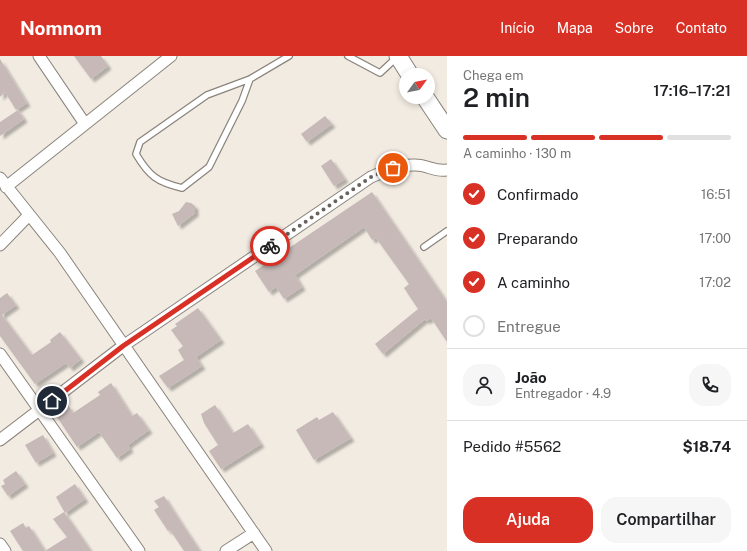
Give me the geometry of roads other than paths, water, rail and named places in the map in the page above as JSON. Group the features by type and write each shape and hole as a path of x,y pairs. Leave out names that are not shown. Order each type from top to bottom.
{"main road":[{"path":"398,56 406,68"},
{"path":"430,104 447,130"}],"street":[{"path":"39,56 85,124"},
{"path":"171,56 85,124 3,182 60,253 266,551"},
{"path":"0,440 123,346 371,177 393,168 416,165 439,171 447,170"},
{"path":"0,245 29,215"},
{"path":"0,354 41,410 139,551"},
{"path":"226,551 254,533"},
{"path":"0,544 5,551"}],"lane":[{"path":"250,79 242,101 209,167 182,188 165,184 146,171 136,154 140,142 207,95 250,79 289,56"},
{"path":"348,56 380,73 398,56"},
{"path":"424,247 447,231"}]}
